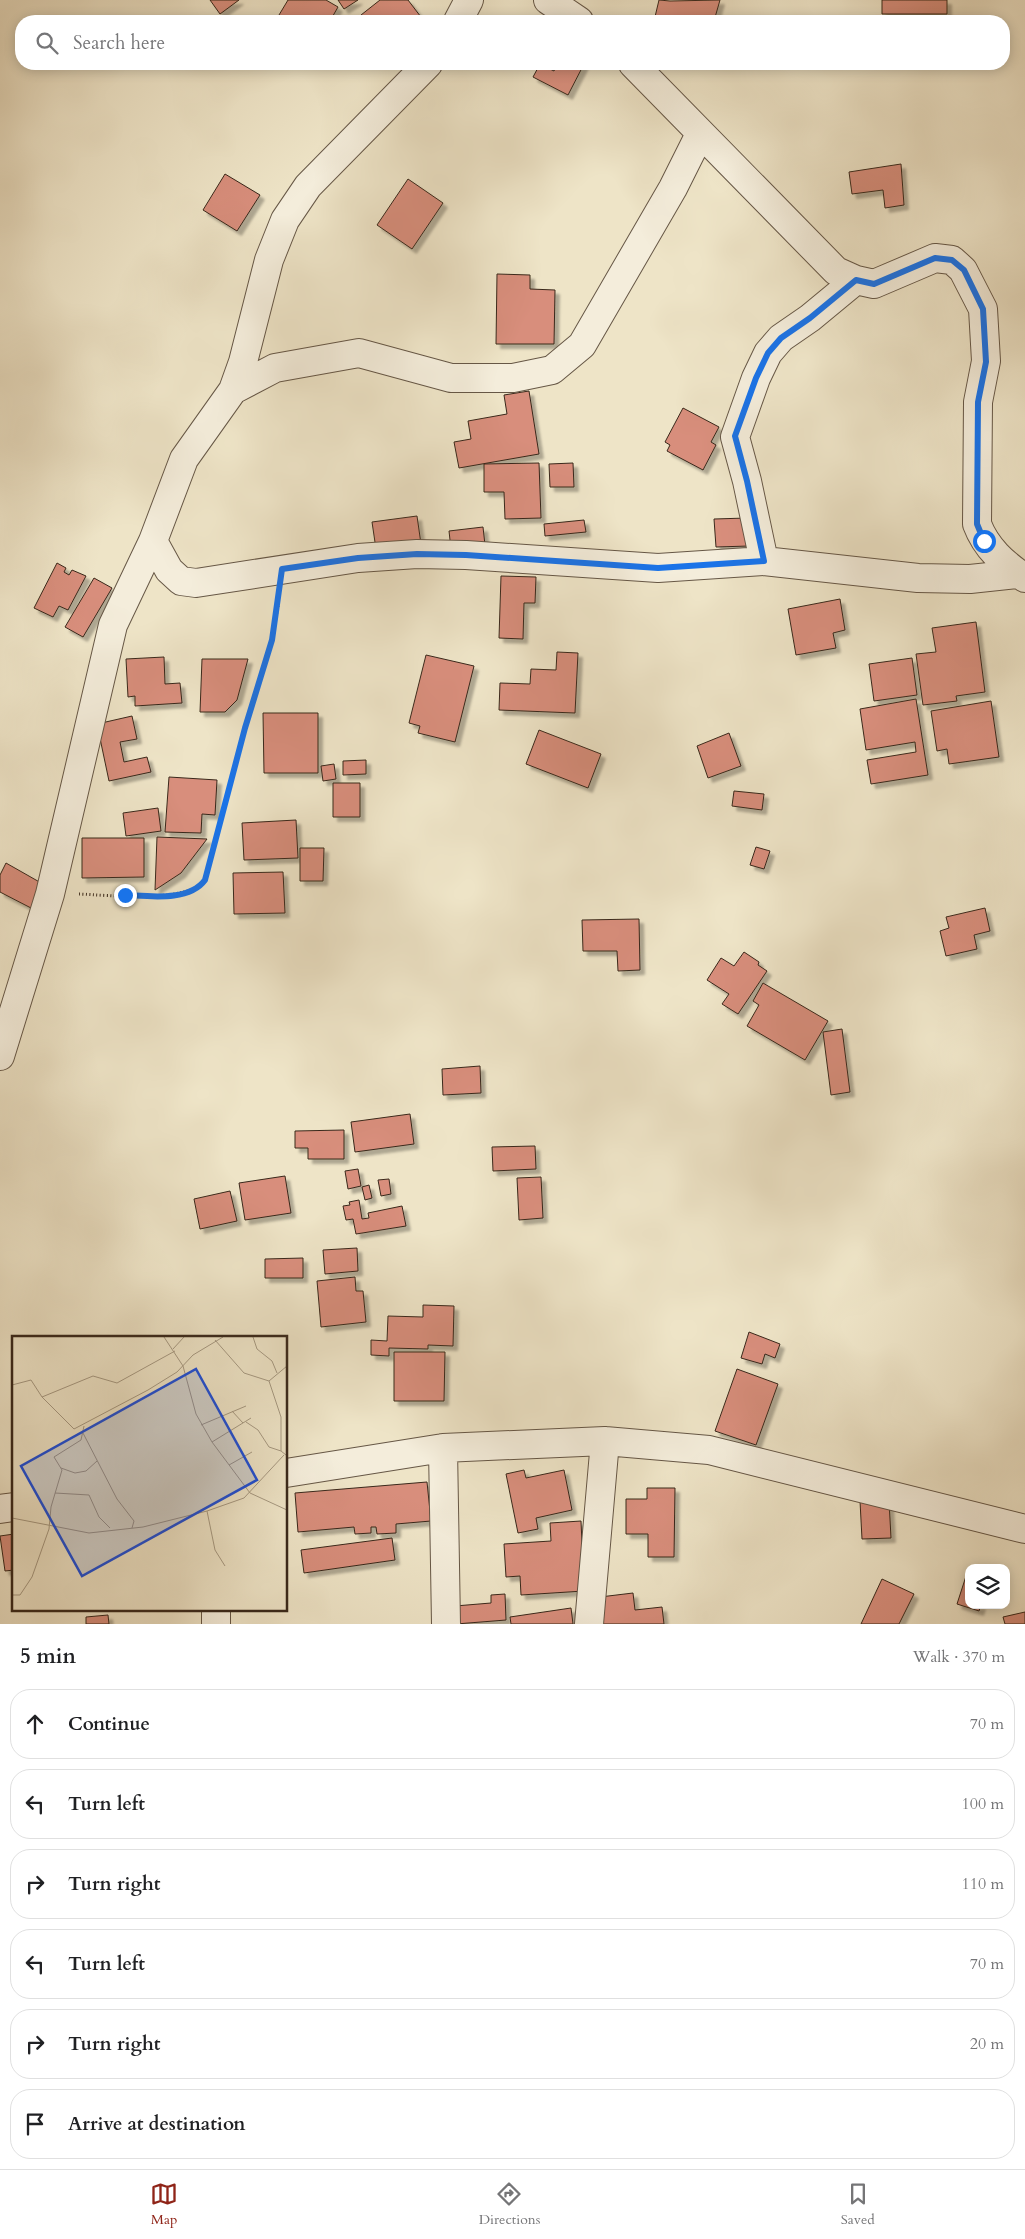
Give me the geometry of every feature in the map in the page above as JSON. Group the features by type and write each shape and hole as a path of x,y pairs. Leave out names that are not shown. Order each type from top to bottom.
{"street":[{"path":"461,15 469,0"},
{"path":"548,0 570,15"},
{"path":"0,1056 50,894 113,625 153,541 184,459 233,390 243,362 270,260 285,220 308,186 422,70"},
{"path":"639,70 836,271 856,280 874,284 935,258 952,260 964,270 983,309 986,362 978,402 977,524 984,541 1000,559 1021,576"},
{"path":"233,390 275,368 359,353 451,378 513,378 552,370 582,345 673,188 700,134"},
{"path":"764,561 747,481 735,436 756,378 768,353 781,338 810,318 856,280"},
{"path":"153,541 170,570 181,581 196,583 358,558 417,554 466,555 658,568 764,561 918,578 970,579 1021,576"},
{"path":"589,1624 605,1441"},
{"path":"288,1473 443,1448 605,1441 710,1450 1025,1529"},
{"path":"443,1448 446,1624"}],"path":[{"path":"50,894 152,896 186,893 196,890 205,880 245,728 272,640 282,569"}],"building":[{"path":"210,0 239,0 220,14"},
{"path":"288,0 326,0 338,7 333,15 279,15"},
{"path":"338,0 358,0 344,9"},
{"path":"380,0 408,0 419,15 361,15"},
{"path":"659,0 720,0 716,15 655,15"},
{"path":"882,0 947,0 947,14 882,14"},
{"path":"537,70 581,70 568,95 533,77"},
{"path":"901,164 904,205 885,208 883,190 852,194 849,172"},
{"path":"225,174 260,195 237,231 203,210"},
{"path":"408,179 443,203 412,249 377,225"},
{"path":"497,274 530,275 530,289 555,290 554,344 496,344"},
{"path":"529,391 539,454 459,468 454,442 471,439 468,421 507,414 504,395"},
{"path":"683,408 719,427 711,442 716,445 703,470 667,451 670,445 665,442"},
{"path":"539,463 541,518 505,519 504,492 484,492 484,464"},
{"path":"573,463 574,487 550,487 549,464"},
{"path":"417,516 421,544 376,549 372,522"},
{"path":"747,518 749,546 716,547 714,519"},
{"path":"584,520 586,532 545,536 544,524"},
{"path":"483,527 485,545 451,549 449,531"},
{"path":"57,563 66,568 64,572 69,575 72,570 86,576 68,610 59,606 53,617 34,608"},
{"path":"501,576 536,577 535,603 524,603 523,639 499,638"},
{"path":"94,578 112,588 83,637 65,627"},
{"path":"840,599 845,630 833,633 836,648 796,655 788,609"},
{"path":"976,622 985,692 956,696 957,701 923,705 916,654 936,652 932,628"},
{"path":"557,652 578,653 575,713 499,710 500,683 530,684 531,669 556,670"},
{"path":"426,655 474,666 455,742 418,733 420,726 409,723"},
{"path":"164,657 165,684 180,683 182,703 135,706 135,696 128,697 126,659"},
{"path":"912,658 917,695 874,701 869,664"},
{"path":"202,659 248,659 237,700 225,712 200,712"},
{"path":"916,699 928,775 871,784 867,760 916,752 915,742 866,750 860,709"},
{"path":"991,701 999,757 949,764 947,749 937,751 931,711"},
{"path":"263,713 318,713 318,773 264,773"},
{"path":"132,716 137,739 120,742 124,762 147,757 151,772 109,781 97,724"},
{"path":"539,730 601,754 588,788 526,764"},
{"path":"729,733 741,766 708,778 697,746"},
{"path":"366,760 366,774 343,775 343,761"},
{"path":"334,764 336,779 323,781 321,766"},
{"path":"169,777 217,780 215,815 202,814 201,833 165,832"},
{"path":"333,783 360,783 360,817 333,817"},
{"path":"734,791 764,794 762,810 732,806"},
{"path":"158,808 161,831 126,836 123,813"},
{"path":"296,820 298,858 244,860 242,823"},
{"path":"157,837 207,839 181,873 155,890"},
{"path":"82,838 144,838 144,877 82,878"},
{"path":"756,847 770,851 764,869 750,865"},
{"path":"300,848 324,848 323,881 300,881"},
{"path":"6,863 43,884 31,908 0,892 0,875"},
{"path":"283,872 285,913 234,914 233,873"},
{"path":"985,908 990,931 974,935 977,949 946,956 940,931 949,928 946,917"},
{"path":"639,919 640,970 618,971 617,951 583,951 582,920"},
{"path":"744,952 759,962 758,965 767,971 738,1014 722,1004 729,994 707,980 721,958 734,966"},
{"path":"763,983 828,1021 805,1060 747,1026 759,1005 753,1001"},
{"path":"842,1029 850,1092 831,1095 823,1032"},
{"path":"480,1066 481,1093 443,1095 442,1069"},
{"path":"410,1114 414,1144 355,1152 351,1122"},
{"path":"344,1130 344,1159 308,1159 308,1148 295,1148 295,1131"},
{"path":"535,1146 536,1169 493,1171 492,1147"},
{"path":"358,1169 361,1186 348,1189 345,1171"},
{"path":"285,1176 291,1213 245,1220 239,1183"},
{"path":"541,1177 543,1218 519,1220 517,1178"},
{"path":"389,1179 391,1194 381,1196 378,1180"},
{"path":"369,1185 372,1198 365,1200 362,1187"},
{"path":"230,1191 237,1221 200,1229 194,1199"},
{"path":"359,1200 362,1219 369,1218 368,1213 402,1206 406,1226 356,1234 353,1219 346,1220 343,1206 350,1205 349,1202"},
{"path":"357,1248 358,1271 325,1274 323,1250"},
{"path":"303,1258 303,1278 265,1278 265,1259"},
{"path":"355,1277 356,1291 363,1291 366,1322 321,1327 317,1281"},
{"path":"423,1305 454,1306 453,1346 428,1345 428,1349 389,1348 389,1356 371,1355 371,1340 387,1341 388,1316 423,1317"},
{"path":"749,1332 780,1344 775,1358 765,1354 762,1364 741,1358"},
{"path":"394,1352 445,1352 444,1401 394,1401"},
{"path":"737,1369 778,1384 756,1445 715,1431"},
{"path":"524,1470 526,1478 564,1470 572,1510 536,1518 538,1529 518,1533 506,1474"},
{"path":"427,1482 431,1521 396,1524 396,1533 377,1534 376,1527 371,1527 371,1533 355,1534 354,1527 298,1532 295,1493"},
{"path":"647,1488 675,1488 674,1557 648,1557 648,1534 626,1534 626,1499 647,1499"},
{"path":"889,1500 891,1538 862,1539 860,1501"},
{"path":"581,1521 584,1591 521,1595 520,1576 506,1577 504,1544 551,1541 550,1523"},
{"path":"12,1534 12,1570 5,1571 0,1536"},
{"path":"392,1538 395,1560 304,1573 301,1550"},
{"path":"882,1579 914,1594 899,1624 861,1624"},
{"path":"965,1579 965,1607 957,1604"},
{"path":"633,1593 635,1610 662,1607 664,1624 603,1624 600,1597"},
{"path":"505,1594 506,1620 456,1624 455,1606 491,1603 491,1595"},
{"path":"571,1608 573,1624 511,1624 510,1617"},
{"path":"1025,1612 1025,1624 1005,1624 1003,1617"},
{"path":"108,1615 109,1624 86,1624 86,1617"}],"route":[{"path":"125,895 152,896 186,893 196,890 205,880 245,728 272,640 282,569 358,558 417,554 466,555 658,568 764,561 747,481 735,436 756,378 768,353 781,338 810,318 856,280 874,284 935,258 952,260 964,270 983,309 986,362 978,402 977,524 984,541"}]}
